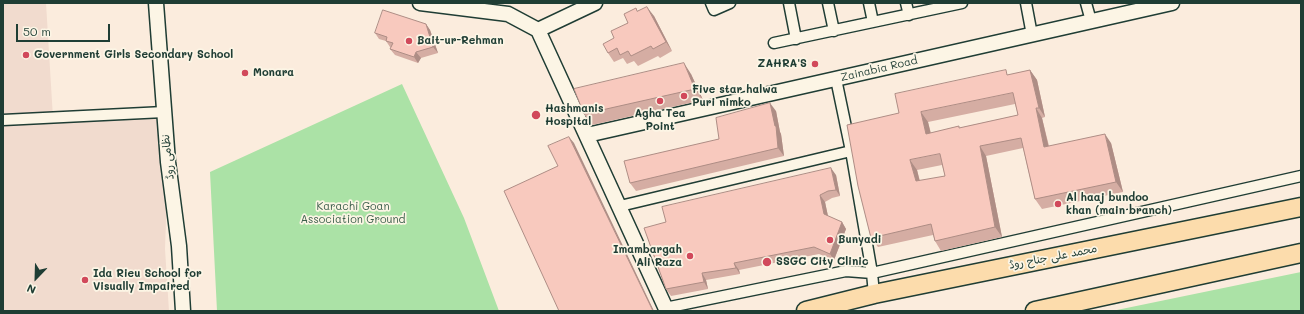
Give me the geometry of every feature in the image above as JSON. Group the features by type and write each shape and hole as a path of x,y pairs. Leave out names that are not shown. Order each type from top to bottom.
{"highway":[{"name":"محمد علی جناح روڈ","path":"806,311 874,294 1301,207"},
{"path":"1047,310 1301,253"}],"street":[{"name":"نظامی روڈ","path":"156,3 168,162 179,246 183,311"},
{"path":"420,3 508,9 538,30 666,309 846,271 872,273 1301,176"},
{"path":"538,30 595,3"},
{"path":"711,3 714,10 730,3"},
{"path":"789,3 796,38"},
{"path":"828,3 834,31"},
{"path":"869,3 872,22"},
{"path":"906,3 908,14"},
{"path":"774,43 834,31 946,5 962,3"},
{"path":"1026,3 1032,34"},
{"path":"1086,3 1091,21"},
{"name":"Zainabia Road","path":"587,135 1172,3"},
{"path":"836,79 851,151 872,273 874,294"},
{"path":"3,120 164,112"},
{"path":"620,206 851,151"}],"shaded area":[{"path":"3,3 46,3 53,118 164,112 168,162 165,249 169,311 3,311"}],"green space":[{"name":"Karachi Goan Association Ground","path":"402,84 464,218 499,311 217,311 210,172"},
{"path":"1301,272 1301,311 1112,311"}],"building":[{"path":"647,7 666,42 653,49 651,46 631,56 628,51 620,55 617,48 608,53 603,44 614,38 611,31 628,23 624,14 636,8 637,11"},
{"name":"Bait-ur-Rehman","path":"383,10 426,24 433,47 416,52 414,57 390,49 393,43 386,41 387,37 375,33"},
{"path":"684,63 695,89 584,114 574,89"},
{"path":"1006,70 1007,75 1030,70 1039,108 1036,108 1044,147 1105,134 1116,182 1035,199 1021,138 980,146 995,227 935,241 931,224 871,238 858,186 847,125 899,113 895,94","holes":["1013,93 1018,115 926,134 921,112","940,154 945,176 916,181 910,160"]},
{"path":"770,103 776,126 778,148 630,183 624,161 719,139 716,118"},
{"path":"569,137 653,311 559,311 504,191 558,166 548,146"},
{"path":"831,168 836,190 828,191 820,195 824,214 842,222 830,254 814,247 734,263 736,268 702,273 704,282 666,289 644,228 666,222 662,207"}],"place":[{"name":"Bait-ur-Rehman","path":"409,41"},
{"name":"Government Girls Secondary School","path":"26,55"},
{"name":"ZAHRA'S","path":"815,64"},
{"name":"Monara","path":"245,73"},
{"name":"Five star halwa Puri nimko","path":"684,96"},
{"name":"Agha Tea Point","path":"660,101"},
{"name":"Hashmanis Hospital","path":"536,115"},
{"name":"Al haaj bundoo khan (main branch)","path":"1058,204"},
{"name":"Bunyadi","path":"830,240"},
{"name":"Imambargah Ali Raza","path":"690,256"},
{"name":"SSGC City Clinic","path":"767,262"},
{"name":"Ida Rieu School for Visually Impaired","path":"85,280"}]}
